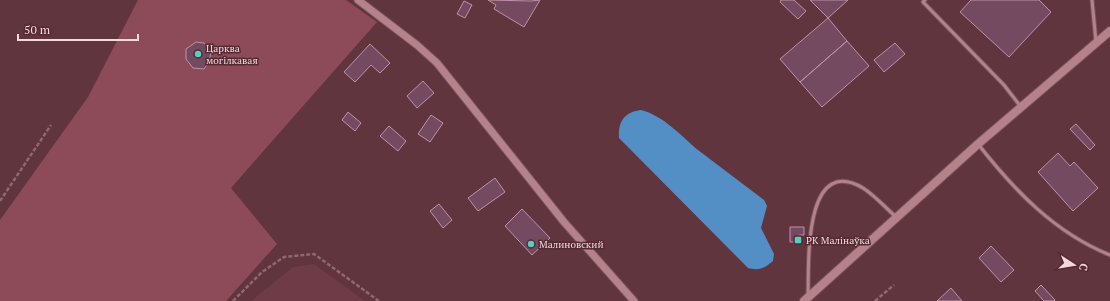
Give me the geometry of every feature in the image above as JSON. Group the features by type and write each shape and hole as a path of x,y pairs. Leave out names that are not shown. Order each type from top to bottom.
{"main road":[{"path":"806,299 978,144 1110,31"}],"street":[{"path":"358,0 418,45 437,63 564,222 634,301"}],"lane":[{"path":"925,0 923,2 1004,85 1021,107"},
{"path":"1092,0 1096,43"},
{"path":"978,144 1006,180 1045,216 1078,240 1110,255"},
{"path":"806,299 811,229 814,210 821,193 832,183 847,182 863,188 896,218"}],"path":[{"path":"0,201 51,125"},
{"path":"233,301 262,272 284,257 314,254 379,301"},
{"path":"875,301 894,285"}],"shaded area":[{"path":"138,0 346,0 377,22 231,188 277,244 226,301 0,301 0,220 88,97"},
{"path":"314,264 365,301 251,301 293,267"}],"water":[{"path":"641,110 664,121 698,150 764,200 767,206 761,228 774,254 773,261 762,268 748,268 619,138 620,127 623,119 630,113"}],"building":[{"path":"488,0 540,0 524,27 494,9 496,5"},
{"path":"781,0 794,0 806,11 798,19 780,2"},
{"path":"810,0 848,0 828,18"},
{"path":"971,0 1039,0 1051,12 1009,57 960,12"},
{"path":"464,1 472,5 465,18 457,14"},
{"path":"828,18 847,41 800,82 780,59"},
{"path":"847,41 869,66 822,107 800,82"},
{"path":"196,42 204,43 211,52 209,62 204,69 193,68 186,59 186,49"},
{"path":"895,43 905,54 884,72 874,60"},
{"path":"370,44 390,63 380,73 371,65 355,82 344,72"},
{"path":"423,81 434,93 417,108 407,96"},
{"path":"348,112 361,123 355,131 342,120"},
{"path":"431,115 443,123 430,142 418,134"},
{"path":"1076,124 1095,145 1090,150 1070,129"},
{"path":"389,126 406,141 398,151 380,136"},
{"path":"1058,153 1070,166 1074,162 1098,188 1073,211 1038,172"},
{"path":"495,178 505,192 478,211 468,198"},
{"path":"439,204 452,220 443,228 430,211"},
{"path":"522,209 550,238 532,255 505,226"},
{"path":"790,227 804,227 804,235 799,235 799,242 790,242"},
{"path":"991,246 1014,270 1001,282 979,258"},
{"path":"1041,285 1055,300 1054,301 1044,301 1035,291"},
{"path":"951,288 962,301 937,301"}],"place":[{"name":"Царква могілкавая","path":"198,54"},
{"name":"РК Малінаўка","path":"798,240"},
{"name":"Малиновский","path":"531,244"}]}
